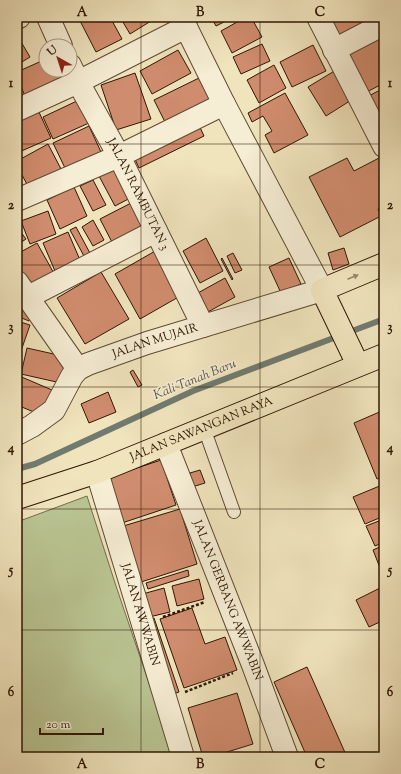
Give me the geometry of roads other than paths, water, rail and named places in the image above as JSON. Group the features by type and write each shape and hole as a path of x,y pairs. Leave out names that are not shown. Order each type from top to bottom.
{"highway":[{"path":"358,365 322,290 384,264"},
{"name":"JALAN SAWANGAN RAYA","path":"17,498 97,472 384,355"}],"street":[{"path":"48,17 58,38"},
{"path":"318,17 384,146"},
{"path":"78,71 183,22 224,104 322,290"},
{"path":"334,50 384,24"},
{"path":"17,110 66,78"},
{"name":"JALAN RAMBUTAN 3","path":"77,78 119,156 203,326"},
{"path":"17,200 119,156 224,104"},
{"path":"17,434 32,426 54,410 72,376 78,369 23,290 156,231"},
{"name":"JALAN MUJAIR","path":"78,369 108,356 322,290"},
{"name":"JALAN GERBANG AWWABIN","path":"166,444 253,665 287,757"},
{"name":"JALAN AWWABIN","path":"97,472 183,757"}],"lane":[{"path":"204,428 234,512"}],"waterway":[{"name":"Kali Tanah Baru","path":"17,469 35,464 193,391 384,319"}]}
